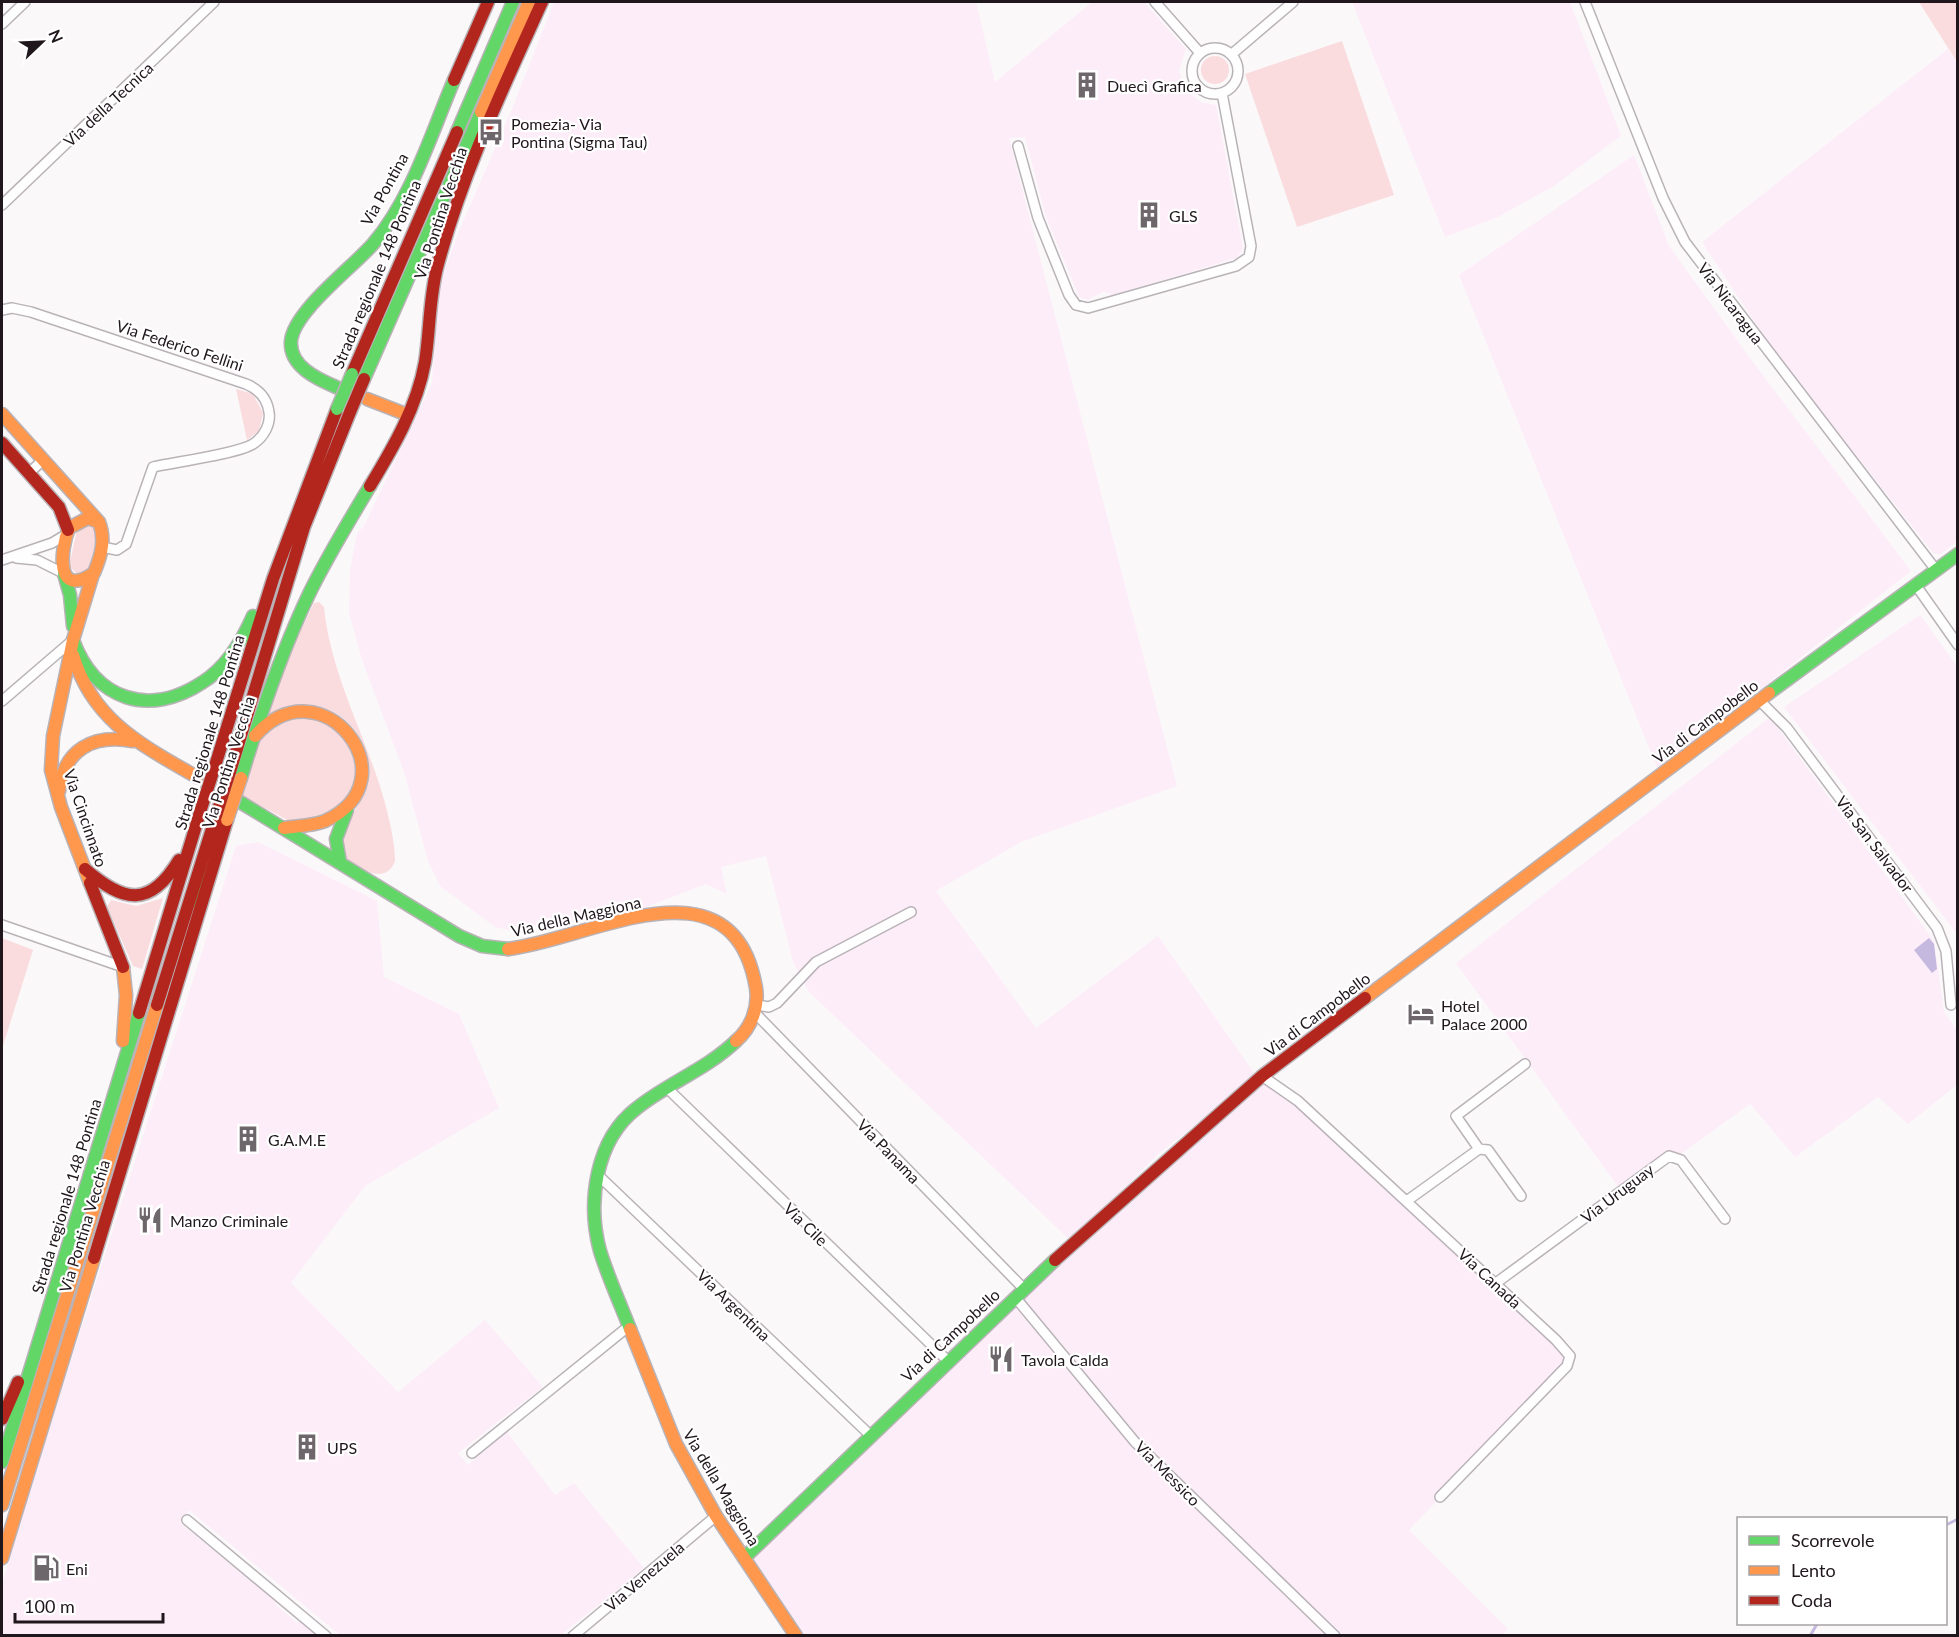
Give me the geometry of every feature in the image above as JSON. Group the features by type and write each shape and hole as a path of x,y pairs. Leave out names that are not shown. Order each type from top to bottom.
{"main road":[{"name":"Via Pontina","path":"336,387 310,374 298,363 292,349 293,331 302,316 374,242 394,211 409,184 488,2"},
{"path":"500,31 506,2"},
{"path":"500,31 513,2"},
{"name":"Strada regionale 148 Pontina","path":"2,1505 168,966 235,775 304,527 364,379 529,2"},
{"path":"518,55 535,2"},
{"name":"Via Pontina Vecchia","path":"235,775 253,740 268,692 316,579 408,415 424,365 429,304 436,268 462,189 542,2"},
{"name":"Strada regionale 148 Pontina","path":"2,1462 201,809 293,525 352,374 500,31"},
{"path":"367,399 408,415"},
{"path":"2,414 99,522 104,535 93,574 74,579 63,573 61,559 67,532 59,507 2,443"},
{"path":"67,532 86,519 99,522"},
{"path":"73,640 78,657 87,672 100,687 114,695 147,701 195,687 222,666 240,643 293,525"},
{"name":"Via di Campobello","path":"744,1558 946,1360 1019,1292 1262,1076 1915,584 1958,554"},
{"name":"Via Cincinnato","path":"63,573 71,600 73,640"},
{"name":"Via Cincinnato","path":"93,574 66,671 51,751 51,774 123,967 126,1014 118,1084"},
{"path":"73,640 76,667 90,696 112,722 138,742 196,777"},
{"path":"253,740 268,723 296,711 320,712 337,720 354,740 361,764 361,782 336,838 340,862"},
{"path":"62,807 59,787 62,774 79,749 90,742 109,737 138,742"},
{"name":"Via della Maggiona","path":"240,802 459,936 494,949 523,947 640,915 682,914 712,918 734,932 746,949 754,974 756,1010 741,1041 666,1087 620,1122 608,1142 598,1175 594,1200 596,1234 628,1326 672,1437 716,1516 796,1635"},
{"path":"284,828 320,824 348,809"},
{"name":"Via Pontina Vecchia","path":"2,1558 210,874 221,818"},
{"path":"85,869 112,892 132,897 145,895 160,887 169,878 196,827"},
{"path":"168,966 210,874"},
{"path":"2,1419 39,1338"}],"street":[{"path":"2,24 25,2"},
{"name":"Via della Tecnica","path":"2,205 214,2"},
{"path":"1155,2 1200,53"},
{"path":"1232,54 1293,2"},
{"name":"Via Nicaragua","path":"1585,2 1663,198 1685,242 1936,570"},
{"path":"1216,47 1232,54 1237,61 1238,77 1235,84 1222,93 1206,93 1195,82 1192,66 1200,53 1216,47"},
{"path":"1018,146 1038,218 1065,286 1077,305 1088,308 1236,266 1249,257 1250,242 1222,93"},
{"name":"Via Federico Fellini","path":"2,310 12,308 31,312 246,384 258,391 265,400 269,419 257,441 244,447 153,467 126,544 117,550 102,547"},
{"path":"29,473 43,460"},
{"path":"2,560 67,532"},
{"path":"2,560 29,558 63,573"},
{"path":"1915,584 1958,645"},
{"path":"2,701 73,640"},
{"path":"48,661 59,662 66,671"},
{"name":"Via San Salvador","path":"1760,701 1787,728 1938,928 1946,951 1951,1005"},
{"path":"756,1010 777,1004 816,962 911,912"},
{"path":"2,925 123,967"},
{"name":"Via Panama","path":"756,1010 1019,1292"},
{"path":"1479,1149 1458,1122 1456,1114 1525,1064"},
{"name":"Via Canada","path":"1262,1076 1298,1101 1408,1200 1569,1355 1570,1361 1440,1497"},
{"name":"Via Cile","path":"666,1087 946,1360"},
{"path":"1408,1200 1479,1149 1488,1150 1521,1196"},
{"name":"Via Uruguay","path":"1496,1283 1669,1156 1681,1160 1725,1219"},
{"name":"Via Argentina","path":"598,1175 870,1435"},
{"name":"Via Messico","path":"1019,1292 1142,1449 1335,1635"},
{"path":"472,1452 628,1326"},
{"name":"Via Venezuela","path":"573,1635 716,1516"},
{"path":"187,1520 326,1635"}],"shaded area":[{"path":"554,2 976,2 995,82 1092,2 1144,2 1186,49 1179,71 1187,91 1201,102 1216,105 1243,248 1237,258 1112,295 1104,291 1088,300 1079,297 1046,217 1025,137 1009,138 1177,786 1021,842 936,891 1036,1028 1158,936 1257,1077 1158,1154 1072,1242 809,992 793,962 766,856 721,867 727,894 706,884 633,912 628,903 593,917 509,930 495,927 440,886 428,861 404,772 362,660 349,613 350,570 357,533 364,526 432,383 438,289 459,231 512,109"},
{"path":"1352,2 1570,2 1621,136 1554,186 1498,217 1445,237"},
{"path":"1919,2 1957,2 1957,62"},
{"path":"1342,41 1394,195 1297,227 1245,74"},
{"path":"1948,49 1958,64 1957,541 1941,554 1934,554 1773,350 1702,242"},
{"path":"1215,56 1225,60 1229,70 1225,80 1215,84 1205,80 1201,70 1205,60"},
{"path":"1634,155 1669,246 1753,362 1911,571 1658,770 1459,275"},
{"path":"236,389 253,394 263,413 259,431 247,440"},
{"path":"87,524 94,528 96,542 88,572 76,573 69,566 77,530"},
{"path":"319,602 324,607 334,660 380,785 387,811 394,842 395,861 385,873 372,873 357,867 345,858 342,844 347,825 363,794 368,772 368,761 356,731 340,716 312,706 294,708 266,719 287,659 314,603"},
{"path":"1920,615 1957,666 1957,934 1784,707"},
{"path":"314,715 341,729 357,753 358,780 338,812 293,823 242,796 255,751 267,731 275,723 286,718"},
{"path":"1770,717 1934,941 1944,1012 1957,1030 1957,1085 1908,1124 1878,1097 1795,1157 1750,1104 1624,1195 1456,963"},
{"path":"258,842 377,901 384,977 459,1014 499,1108 365,1186 291,1283 398,1392 485,1320 543,1387 458,1453 468,1465 507,1432 555,1495 574,1483 644,1568 561,1635 340,1635 189,1510 180,1523 276,1601 276,1605 297,1623 299,1621 317,1635 2,1635 2,1585 23,1510 236,846"},
{"path":"163,898 142,969 133,966 107,907 111,900 136,906"},
{"path":"2,938 33,950 2,1049"},
{"path":"1929,938 1934,944 1937,969 1932,973 1914,950"},
{"path":"1262,1076 1274,1083 1556,1340 1569,1363 1409,1530 1508,1629 1503,1635 796,1635 744,1558 911,1395"}],"waterway":[{"path":"1947,1524 1958,1519"},
{"path":"1810,1636 1816,1625"}],"traffic: fast":[{"path":"457,132 513,2"},
{"path":"336,387 313,376 299,364 292,350 291,341 295,329 313,303 364,254 387,226 420,165 454,80"},
{"path":"364,379 481,112"},
{"path":"337,409 352,374"},
{"path":"241,778 272,684 299,616 323,566 370,486"},
{"path":"1769,693 1958,554"},
{"path":"64,574 70,595 73,626"},
{"path":"73,640 83,661 95,677 110,689 126,697 144,700 163,699 183,693 212,676 239,644 253,616"},
{"path":"240,802 459,936 482,946 508,949"},
{"path":"340,862 336,839 347,810"},
{"path":"197,902 210,874"},
{"path":"2,1462 139,1013"},
{"path":"630,1329 603,1261 596,1232 595,1193 603,1155 623,1121 637,1108 713,1060 736,1041"},
{"path":"744,1558 1055,1260"}],"traffic: slow":[{"path":"481,112 529,2"},
{"path":"367,399 408,415"},
{"path":"2,414 99,522 102,548 94,573 81,580 72,580 63,569 64,548 69,528 88,518 99,522"},
{"path":"90,883 61,807 51,770 53,736 73,640 93,574"},
{"path":"73,655 81,678 106,714 138,741 197,777"},
{"path":"1365,998 1769,693"},
{"path":"255,736 281,716 306,712 330,719 348,735 360,756 361,779 351,802 325,821 284,828"},
{"path":"59,791 67,764 83,748 105,740 133,741"},
{"path":"227,820 241,778"},
{"path":"508,949 541,943 654,914 689,914 719,923 742,947 756,988 753,1017 746,1030 736,1041"},
{"path":"123,967 126,995 123,1041"},
{"path":"2,1505 157,1005"},
{"path":"2,1558 94,1258"},
{"path":"630,1329 676,1444 716,1516 796,1636"}],"traffic: jam":[{"path":"454,80 488,2"},
{"path":"370,486 395,442 416,395 425,362 434,280 470,166 542,2"},
{"path":"352,374 457,132"},
{"path":"350,412 364,379"},
{"path":"215,766 273,579 337,409"},
{"path":"230,772 304,527 350,412"},
{"path":"2,443 59,507 68,530"},
{"path":"201,809 215,766"},
{"path":"216,816 230,772"},
{"path":"139,1013 201,809"},
{"path":"157,1005 216,816"},
{"path":"94,1258 227,820"},
{"path":"85,869 112,889 124,894 136,895 147,893 158,886 179,860"},
{"path":"90,883 123,967"},
{"path":"1055,1260 1262,1076 1365,998"},
{"path":"2,1419 18,1382"}],"place":[{"name":"Duecì Grafica","path":"1087,85"},
{"name":"Pomezia- Via Pontina (Sigma Tau)","path":"491,132"},
{"name":"GLS","path":"1149,215"},
{"name":"Hotel Palace 2000","path":"1421,1014"},
{"name":"G.A.M.E","path":"248,1139"},
{"name":"Manzo Criminale","path":"150,1220"},
{"name":"Tavola Calda","path":"1001,1359"},
{"name":"UPS","path":"307,1447"},
{"name":"Eni","path":"46,1568"}]}
